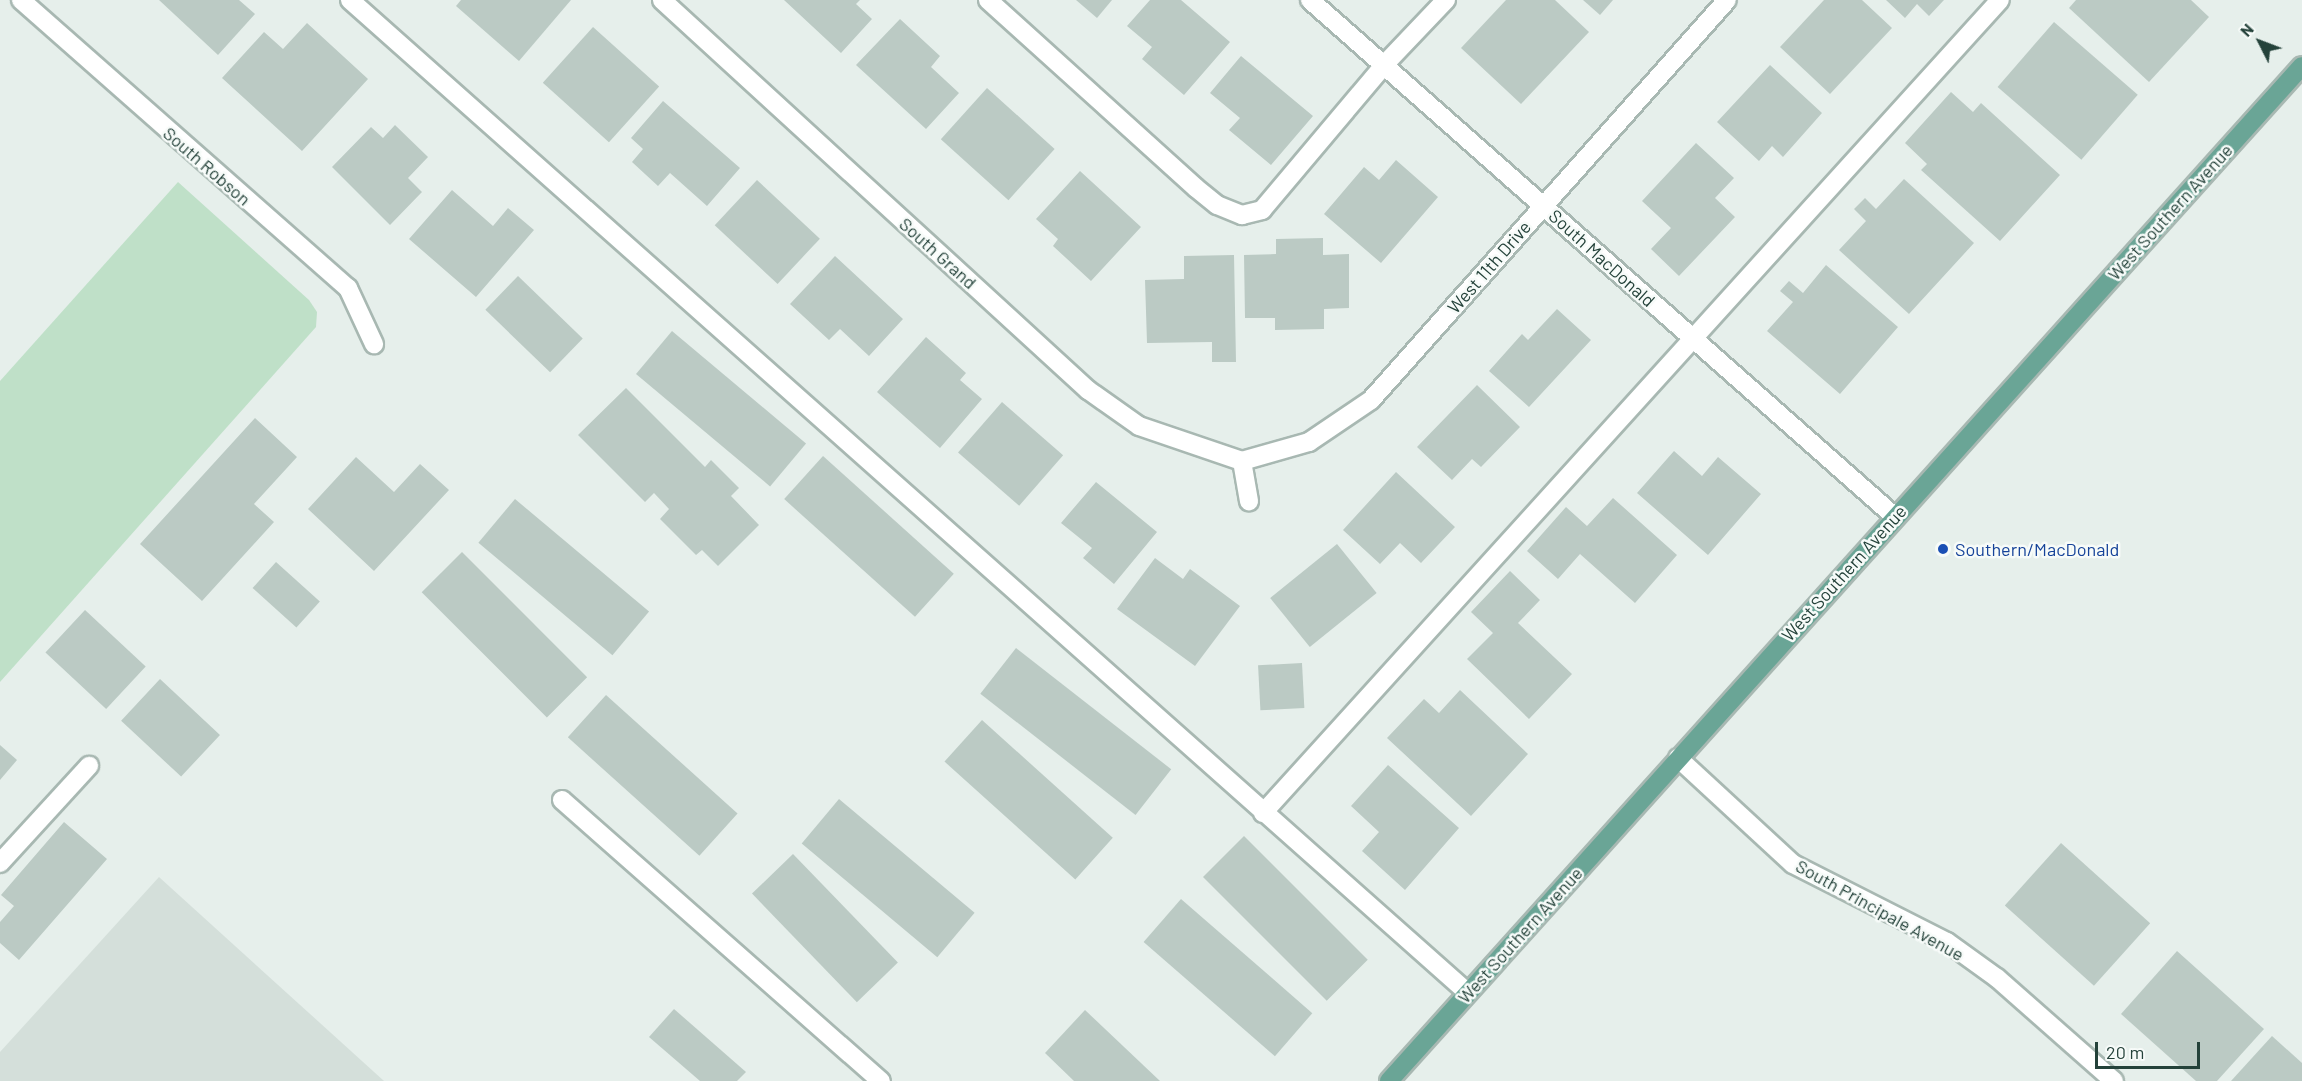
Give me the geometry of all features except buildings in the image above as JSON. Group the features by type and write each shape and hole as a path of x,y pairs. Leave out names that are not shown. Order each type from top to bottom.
{"main road":[{"name":"West Southern Avenue","path":"1389,1081 1894,516 2302,66"}],"street":[{"name":"South Robson","path":"21,0 348,288 374,344"},
{"path":"350,0 1468,993"},
{"name":"South Grand","path":"662,0 1088,390 1139,426 1242,461"},
{"path":"988,0 1196,188 1217,205 1242,215 1262,210 1384,65 1446,0"},
{"name":"South MacDonald","path":"1310,0 1694,342 1894,516"},
{"name":"West 11th Drive","path":"1242,461 1309,442 1371,400 1727,0"},
{"path":"1263,813 1694,342 2000,0"},
{"path":"1242,461 1249,501"},
{"name":"South Principale Avenue","path":"1678,758 1793,864 1947,942 1997,978 2114,1081"},
{"path":"0,863 89,766"},
{"path":"562,800 881,1081"}],"shaded area":[{"path":"159,877 384,1081 0,1081 0,1052"}],"green space":[{"path":"178,182 309,300 317,312 316,327 0,682 0,381"}],"place":[{"name":"Southern/MacDonald","path":"1943,549"}]}
